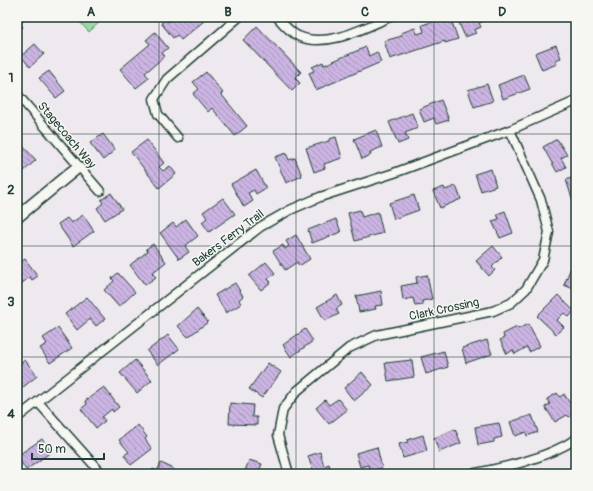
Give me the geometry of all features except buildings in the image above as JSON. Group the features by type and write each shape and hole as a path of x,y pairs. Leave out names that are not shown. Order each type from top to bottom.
{"street":[{"path":"178,138 158,114 154,99 167,79 239,17"},
{"path":"277,17 298,36 321,40 344,36 390,17"},
{"name":"Stagecoach Way","path":"17,94 100,191"},
{"name":"Bakers Ferry Trail","path":"17,418 260,227 290,210 320,197 394,173 510,130 576,101"},
{"name":"Clark Crossing","path":"289,474 278,435 283,409 297,391 349,348 376,335 493,311 511,303 526,289 543,260 549,232 541,200 510,130"},
{"path":"17,216 78,167"},
{"path":"38,402 102,474"},
{"path":"471,474 514,465 566,446 576,439"}],"green space":[{"path":"81,17 105,17 89,32 78,20"}]}
